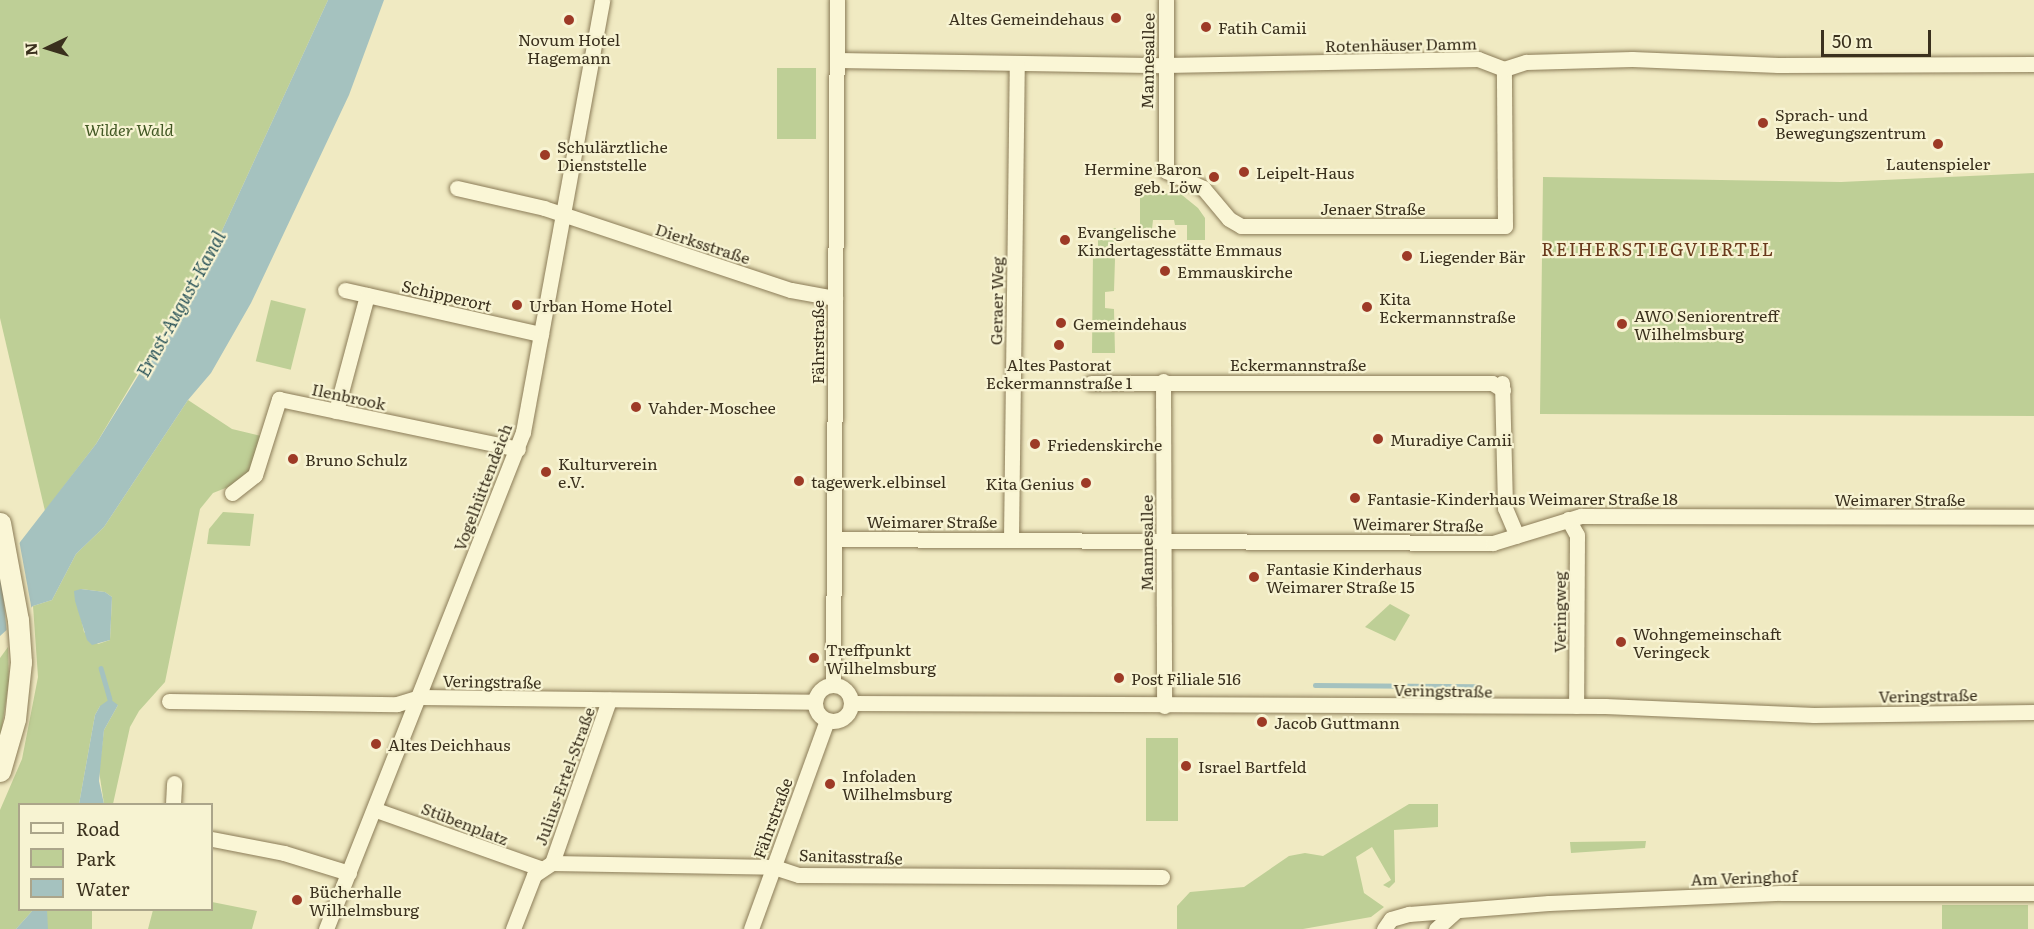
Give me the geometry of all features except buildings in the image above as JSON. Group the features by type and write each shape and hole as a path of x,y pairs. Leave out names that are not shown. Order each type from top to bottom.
{"main road":[{"path":"0,523 20,634 19,697 0,771"}],"street":[{"name":"Vogelhüttendeich","path":"326,929 376,810 518,449 602,0"},
{"name":"Fährstraße","path":"833,685 837,0"},
{"name":"Mannesallee","path":"1166,0 1166,171 1203,188 1229,219 1241,226"},
{"name":"Rotenhäuser Damm","path":"837,60 1165,65 1478,59 1504,69"},
{"path":"1504,69 1526,62 1632,59 1778,65 2034,64"},
{"name":"Geraer Weg","path":"1011,539 1017,63"},
{"name":"Jenaer Straße","path":"1241,226 1505,226 1504,69"},
{"name":"Dierksstraße","path":"457,188 562,215 814,296 835,298"},
{"name":"Schipperort","path":"345,290 540,334"},
{"path":"336,411 367,295"},
{"name":"Mannesallee","path":"1163,381 1164,706"},
{"name":"Eckermannstraße","path":"1091,383 1163,381 1492,383 1503,387 1505,508 1516,536"},
{"name":"Ilenbrook","path":"231,493 255,475 279,399 518,449"},
{"name":"Weimarer Straße","path":"835,539 1493,543 1581,516 2034,517"},
{"name":"Veringweg","path":"1568,519 1577,535 1576,706"},
{"path":"833,685 846,690 851,704 843,718 827,720 818,713 815,702 820,690 833,685"},
{"name":"Veringstraße","path":"169,701 398,704 420,697 815,702"},
{"name":"Julius-Ertel-Straße","path":"513,929 546,866 609,700"},
{"name":"Veringstraße","path":"851,704 1576,706 1758,710 1814,715 2034,712"},
{"name":"Fährstraße","path":"751,929 827,720"},
{"path":"173,803 174,783"},
{"name":"Stübenplatz","path":"376,810 546,866"},
{"path":"213,839 284,853 349,873"},
{"name":"Sanitasstraße","path":"546,866 774,867 799,875 1162,877"},
{"name":"Am Veringhof","path":"1384,929 1387,922 1398,916 1726,894 2034,893"},
{"path":"1436,929 1455,912"}],"green space":[{"name":"Wilder Wald","path":"0,0 328,0 220,235 96,444 45,511 0,318"},
{"path":"777,68 816,68 816,139 777,139"},
{"path":"2034,173 2034,416 1540,414 1543,177 1841,182"},
{"path":"1156,188 1161,195 1177,191 1198,208 1205,218 1205,240 1187,240 1187,225 1175,225 1174,220 1153,220 1152,229 1140,229 1140,193"},
{"path":"1116,228 1114,291 1105,292 1105,308 1114,309 1115,353 1092,353 1093,251 1098,250 1098,229"},
{"path":"271,300 306,309 291,370 256,361"},
{"path":"188,400 232,429 273,439 261,474 213,493 200,509 165,682 139,711 130,727 113,803 104,803 99,771 104,730 118,705 100,706 95,715 79,803 18,803 18,911 32,911 16,929 0,929 0,810 22,759 38,677 33,606 52,600 76,554 104,527","holes":["81,589 105,592 112,597 110,640 98,644 84,632 78,603"]},
{"path":"223,512 254,514 250,546 207,544 209,529"},
{"path":"1390,604 1410,615 1395,641 1365,627"},
{"path":"8,647 9,681 0,740 0,658"},
{"path":"1146,738 1178,738 1178,821 1146,821"},
{"path":"1409,804 1438,804 1438,827 1394,830 1395,882 1389,888 1383,885 1391,880 1372,847 1356,857 1364,893 1384,907 1371,917 1303,929 1177,929 1177,906 1190,892 1244,887 1289,856 1305,853 1323,856"},
{"path":"1646,841 1645,848 1571,853 1570,842"},
{"path":"213,902 257,911 252,929 148,929 153,911 213,911"},
{"path":"1942,905 2028,905 2028,929 1942,929"},
{"path":"47,911 92,911 92,929 47,929"}],"water":[{"path":"328,0 384,0 349,95 251,303 211,373 188,400 104,527 76,554 52,600 33,606 0,636 0,568 96,444 167,329 220,235"},
{"path":"81,589 105,592 112,597 110,640 92,645 87,640 75,601 74,591"},
{"path":"110,699 118,705 104,730 99,781 104,803 79,803 95,715 100,706"},
{"path":"32,911 47,911 48,929 16,929"}],"pier":[{"path":"19,540 32,611 7,634 0,563"}],"waterway":[{"path":"101,668 110,699"},
{"path":"1315,685 1476,686"}],"place":[{"name":"Altes Gemeindehaus","path":"1116,18"},
{"name":"Novum Hotel Hagemann","path":"569,20"},
{"name":"Fatih Camii","path":"1206,27"},
{"name":"Sprach- und Bewegungszentrum","path":"1763,123"},
{"name":"Lautenspieler","path":"1938,144"},
{"name":"Schulärztliche Dienststelle","path":"545,155"},
{"name":"Leipelt-Haus","path":"1244,172"},
{"name":"Hermine Baron geb. Löw","path":"1214,177"},
{"name":"Evangelische Kindertagesstätte Emmaus","path":"1065,240"},
{"name":"Liegender Bär","path":"1407,256"},
{"name":"Emmauskirche","path":"1165,271"},
{"name":"Urban Home Hotel","path":"517,305"},
{"name":"Kita Eckermannstraße","path":"1367,307"},
{"name":"Gemeindehaus","path":"1061,323"},
{"name":"AWO Seniorentreff Wilhelmsburg","path":"1622,324"},
{"name":"Altes Pastorat Eckermannstraße 1","path":"1059,345"},
{"name":"Vahder-Moschee","path":"636,407"},
{"name":"Muradiye Camii","path":"1378,439"},
{"name":"Friedenskirche","path":"1035,444"},
{"name":"Bruno Schulz","path":"293,459"},
{"name":"Kulturverein e.V.","path":"546,472"},
{"name":"tagewerk.elbinsel","path":"799,481"},
{"name":"Kita Genius","path":"1086,483"},
{"name":"Fantasie-Kinderhaus Weimarer Straße 18","path":"1355,498"},
{"name":"Fantasie Kinderhaus Weimarer Straße 15","path":"1254,577"},
{"name":"Wohngemeinschaft Veringeck","path":"1621,642"},
{"name":"Treffpunkt Wilhelmsburg","path":"814,658"},
{"name":"Post Filiale 516","path":"1119,678"},
{"name":"Jacob Guttmann","path":"1262,722"},
{"name":"Altes Deichhaus","path":"376,744"},
{"name":"Israel Bartfeld","path":"1186,766"},
{"name":"Infoladen Wilhelmsburg","path":"830,784"},
{"name":"Bücherhalle Wilhelmsburg","path":"297,900"}],"district":[{"name":"REIHERSTIEGVIERTEL","path":"1658,249"}],"water label":[{"name":"Ernst-August-Kanal","path":"181,304"}]}
